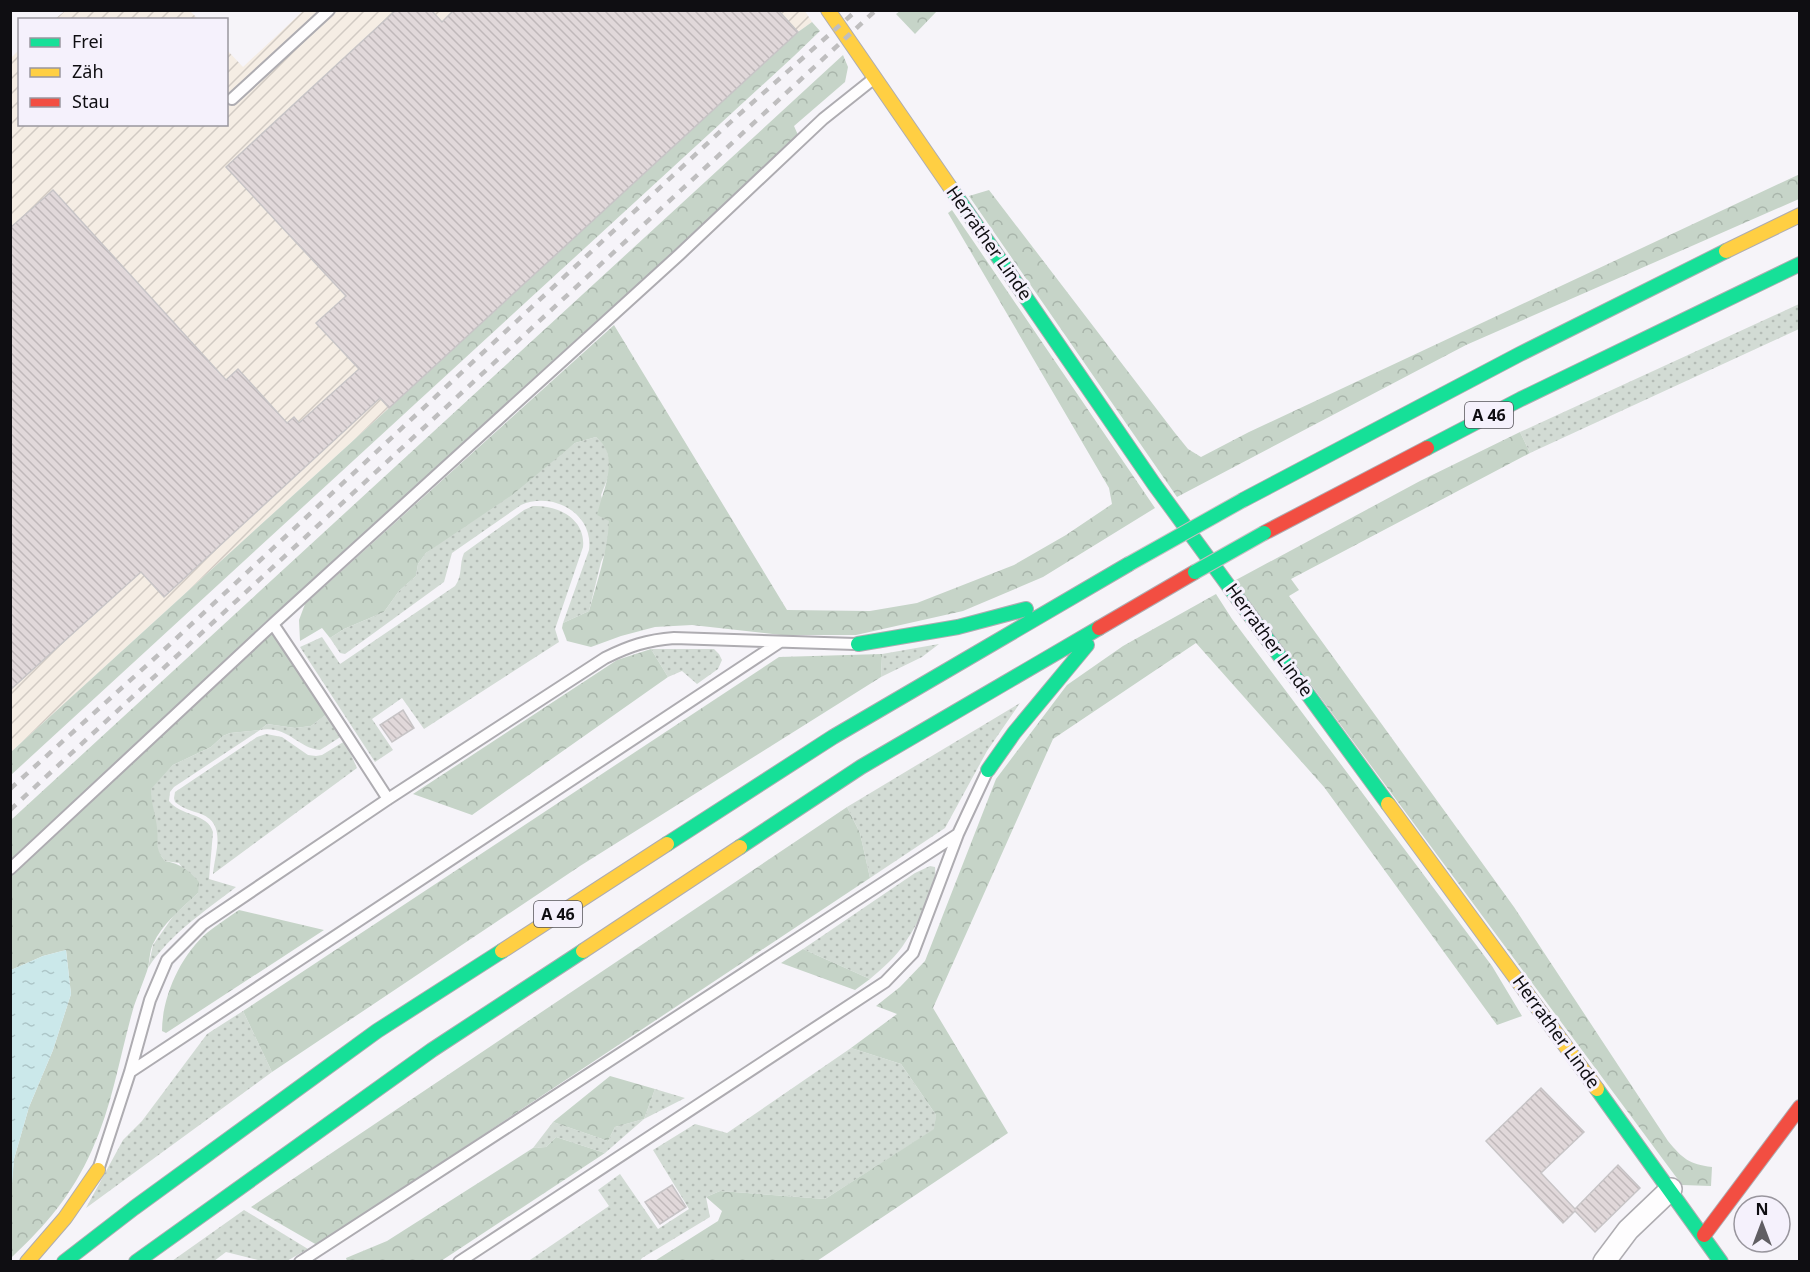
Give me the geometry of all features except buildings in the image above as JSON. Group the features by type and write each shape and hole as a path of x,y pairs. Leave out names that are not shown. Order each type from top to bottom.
{"main road":[{"name":"Herrather Linde","path":"828,10 1154,484 1671,1189 1721,1262"},
{"name":"A 46","path":"64,1262 134,1208 377,1031 833,737 1071,597 1243,500 1453,389 1800,215"},
{"name":"A 46","path":"136,1262 432,1050 861,767 1264,533 1521,399 1800,264"},
{"path":"858,644 958,627 1071,597"},
{"path":"988,770 1014,733 1103,626"},
{"path":"1704,1235 1800,1107"},
{"path":"27,1262 81,1199 98,1170"}],"street":[{"path":"1604,1262 1628,1230 1671,1189"}],"lane":[{"path":"232,99 329,10"},
{"path":"10,869 273,624 680,254 823,119 874,78"},
{"path":"273,624 388,799"},
{"path":"98,1170 130,1072 150,1000 167,960 203,924 388,799 604,658 624,649 648,640 674,638 858,644"},
{"path":"130,1072 781,642"},
{"path":"459,1262 885,982 913,953 958,834 988,770"},
{"path":"300,1262 958,834"}],"shaded area":[{"path":"66,10 190,11 197,18 56,18"},
{"path":"303,11 805,11 812,22 798,32 11,752 11,58 18,51 18,126 228,126 228,51 243,67"},
{"path":"1799,304 1799,329 1530,453 1520,432"},
{"path":"596,437 605,444 609,459 609,475 601,495 609,521 609,544 601,562 589,611 563,623 589,550 589,537 585,525 569,508 557,503 533,501 521,505 452,553 444,582 345,654 340,653 330,638 344,629 384,612 399,591 416,576 418,564 426,553 575,443"},
{"path":"533,506 561,511 575,521 583,537 583,547 555,629 559,642 424,729 402,698 372,719 393,750 375,762 300,647 322,637 340,664 455,586 464,553"},
{"path":"939,644 922,657 881,677 882,654"},
{"path":"651,649 714,649 722,660 718,669 697,684 682,671 668,677"},
{"path":"1020,703 987,751 945,828 870,878 860,833 847,807"},
{"path":"327,714 342,736 320,750 278,731 260,730 267,724 295,728 311,726"},
{"path":"260,730 174,787 170,792 169,801 174,806 206,821 213,832 209,879 236,887 200,914 167,944 148,968 153,945 174,915 198,893 179,863 165,861 158,852 150,789 173,765 211,747 223,736 230,733"},
{"path":"266,734 282,737 308,755 316,756 322,755 345,741 357,768 213,874 218,840 214,824 201,814 175,802 175,792 257,737"},
{"path":"930,866 935,867 935,875 921,916 898,952 870,979 803,949 915,873"},
{"path":"243,1011 272,1072 86,1208 123,1140 142,1121 207,1034"},
{"path":"851,1048 901,1064 936,1115 935,1129 825,1199 720,1191 706,1197 710,1217 640,1261 527,1262 609,1206 598,1190 620,1174 658,1229 689,1209 653,1150 695,1124 727,1133"},
{"path":"655,1089 685,1098 644,1119"},
{"path":"644,1119 605,1153 556,1137 546,1147 533,1148 553,1122 608,1141 615,1127"},
{"path":"244,1210 308,1249 285,1262 262,1261 226,1252 214,1261 172,1261"}],"green space":[{"path":"900,11 937,11 915,34 896,14"},
{"path":"812,22 820,31 794,56 11,775 11,752 798,32"},
{"path":"843,55 848,67 845,82 794,126 798,135 652,275 463,443 266,624 327,714 311,726 295,728 267,724 260,730 230,733 211,747 173,765 151,789 159,852 165,861 180,866 199,882 198,893 167,923 153,944 105,1115 84,1166 57,1208 36,1234 11,1258 10,1199 14,1159 29,1107 53,1050 71,994 66,950 43,956 11,970 11,820"},
{"path":"1800,174 1799,199 1466,345 1177,497 969,196 989,190 1175,433 1188,449 1201,457 1249,432"},
{"path":"952,210 1155,508 1043,577 963,611 856,635 781,635 692,625 655,627 591,647 567,641 562,628 563,623 589,611 607,543 609,521 597,515 608,474 608,454 596,437 575,443 512,495 426,553 418,564 416,576 399,591 384,612 344,629 330,638 322,628 300,641 299,620 305,604 614,325 787,610 870,611 917,603 1014,565 1066,535 1112,504 1109,488 948,213"},
{"path":"1520,432 1530,453 1291,579 1299,590 1289,596 1514,907 1668,1141 1687,1160 1712,1167 1711,1186 1682,1185 1234,581 1420,481"},
{"path":"1216,594 1232,619 1492,966 1522,1016 1497,1025 1324,787 1196,643 1053,739 933,1008 1008,1133 817,1261 653,1262 718,1221 722,1211 706,1197 720,1191 825,1199 934,1129 936,1115 901,1064 851,1048 897,1014 876,1006 900,987 925,961 996,779 1067,685 1123,646"},
{"path":"651,649 668,677 472,815 413,794 617,660"},
{"path":"882,654 881,677 580,866 272,1072 243,1011 779,657"},
{"path":"847,807 860,833 870,878 317,1245 251,1207"},
{"path":"239,910 324,930 166,1033 162,1031 169,991 189,952 208,932"},
{"path":"803,949 870,979 855,990 781,963"},
{"path":"610,1076 655,1089 644,1119 615,1127 608,1141 553,1122"},
{"path":"556,1137 605,1153 441,1261 347,1261 346,1258 387,1241 533,1148 546,1147"}],"water":[{"path":"66,950 71,994 53,1050 29,1107 14,1159 11,1199 11,970 43,956"}],"railway":[{"path":"10,789 167,647 725,127 857,10"},
{"path":"10,810 876,10"}],"traffic: fast":[{"path":"950,187 1154,484 1388,804"},
{"path":"1243,500 1520,354 1726,251"},
{"path":"1427,448 1521,399 1800,264"},
{"path":"1129,564 1243,500"},
{"path":"1195,572 1264,533"},
{"path":"667,844 833,737 1129,564"},
{"path":"858,644 958,627 1026,609"},
{"path":"740,847 861,767 1099,628"},
{"path":"988,770 1014,733 1087,645"},
{"path":"64,1262 134,1208 377,1031 502,951"},
{"path":"136,1262 432,1050 583,951"},
{"path":"1597,1089 1721,1262"}],"traffic: slow":[{"path":"828,10 950,187"},
{"path":"1726,251 1800,215"},
{"path":"1388,804 1597,1089"},
{"path":"502,951 667,844"},
{"path":"583,951 740,847"},
{"path":"27,1262 65,1218 98,1170"}],"traffic: jam":[{"path":"1264,533 1427,448"},
{"path":"1099,628 1195,572"},
{"path":"1704,1235 1800,1107"}]}
